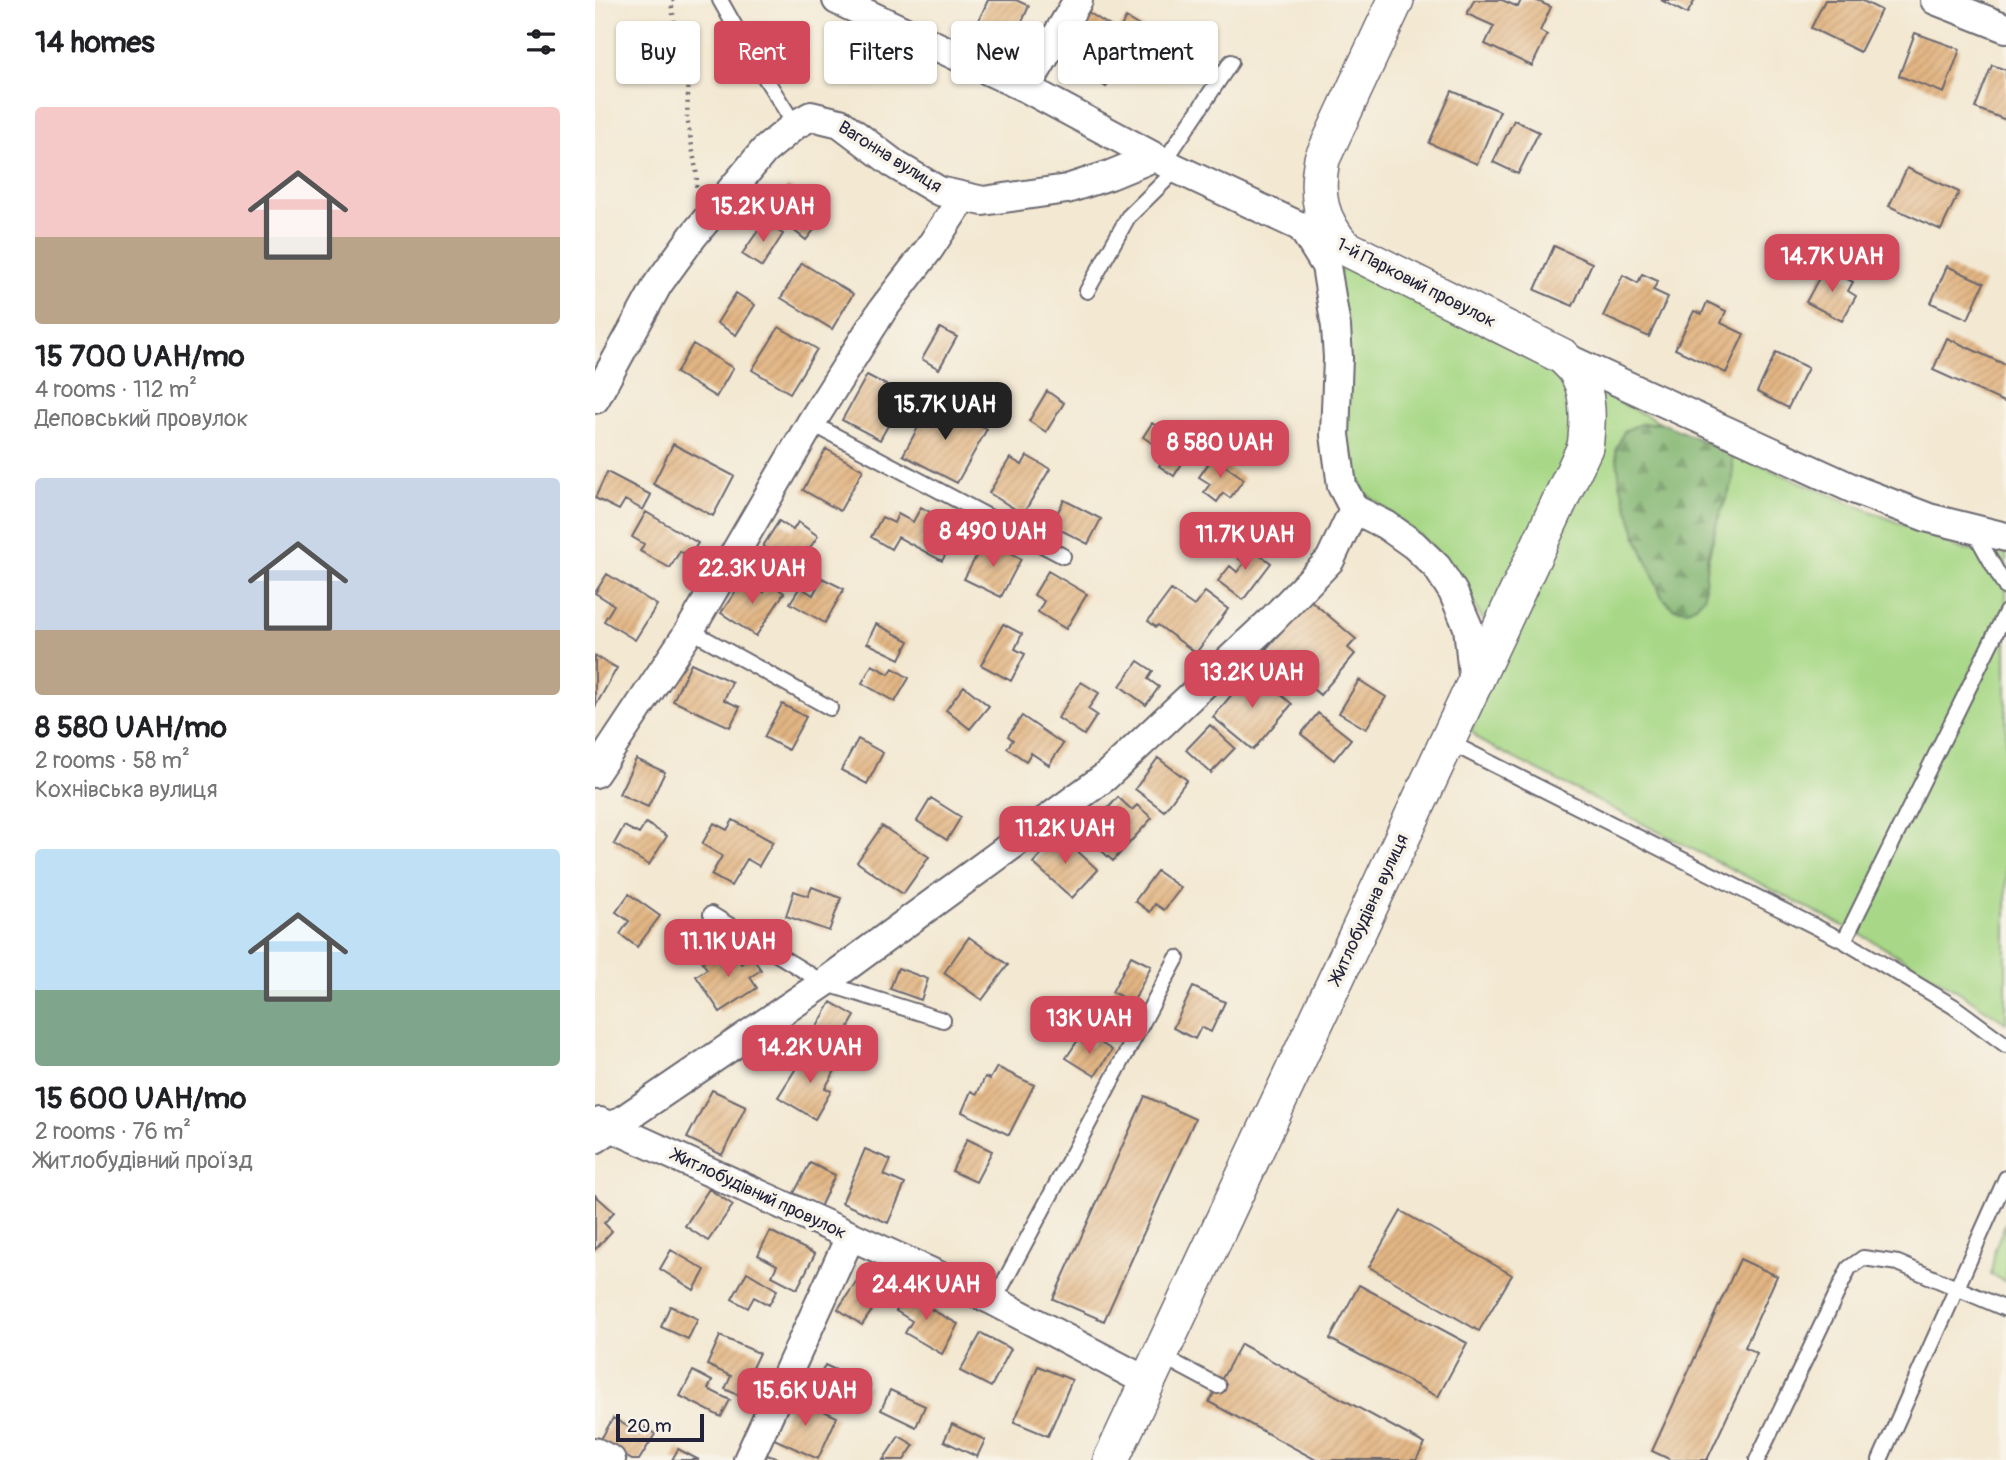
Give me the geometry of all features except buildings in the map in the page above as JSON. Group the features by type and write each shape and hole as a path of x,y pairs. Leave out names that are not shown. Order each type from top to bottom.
{"street":[{"name":"1-й Парковий провулок","path":"837,0 1026,88 1165,162 1300,225 1562,356 1856,490 1929,518 2006,537"},
{"path":"1026,88 1078,0"},
{"path":"1344,247 1331,231 1323,213 1317,184 1322,159 1396,0"},
{"path":"1935,0 2006,27"},
{"name":"Вагонна вулиця","path":"795,125 811,116 840,123 897,166 939,191 983,201 1067,189 1165,162"},
{"path":"595,399 658,284 692,236 764,151 795,125"},
{"path":"595,773 690,630 811,423 883,309 929,249 963,197"},
{"path":"1300,225 1325,266 1336,327 1338,358 1335,435 1342,486 1354,509 1387,525 1437,567 1453,592 1468,627 1474,684"},
{"name":"Житлобудівна вулиця","path":"1111,1460 1585,447 1588,421 1584,396 1578,374 1562,356"},
{"path":"601,1128 824,983 1105,777 1272,620 1330,560 1354,509"},
{"name":"Житлобудівний провулок","path":"601,1128 1154,1369"},
{"path":"748,1460 850,1237"},
{"path":"595,1452 611,1460"}],"lane":[{"path":"720,0 795,125"},
{"path":"1087,291 1128,217 1231,62"},
{"path":"811,423 1063,556"},
{"path":"1972,529 2006,587"},
{"path":"1843,941 2006,612"},
{"path":"690,630 830,708"},
{"path":"1447,741 1843,941 1953,1006 2006,1045"},
{"path":"711,914 824,983 943,1020"},
{"path":"994,1301 1177,958"},
{"path":"1880,1460 2006,1178"},
{"path":"1757,1460 1849,1268 1863,1258 1898,1263 2006,1309"},
{"path":"1154,1369 1218,1386"}],"path":[{"path":"673,0 671,2 675,26 689,73 687,117 697,176 692,236"}],"green space":[{"path":"1343,268 1403,288 1556,371 1662,423 1640,424 1620,483 1638,540 1662,597 1704,577 1717,522 1733,481 1733,454 1964,550 2006,553 2006,1023 1958,991 1869,939 1482,742 1471,731 1490,682 1484,621 1449,566 1427,542 1364,492 1344,445 1336,275"},
{"path":"1662,423 1733,454 1733,481 1717,522 1707,559 1704,597 1696,606 1687,610 1673,608 1662,597 1638,540 1620,483 1616,450 1624,431 1640,424"},
{"path":"2006,1222 2006,1282 1991,1275 1995,1248"}]}
